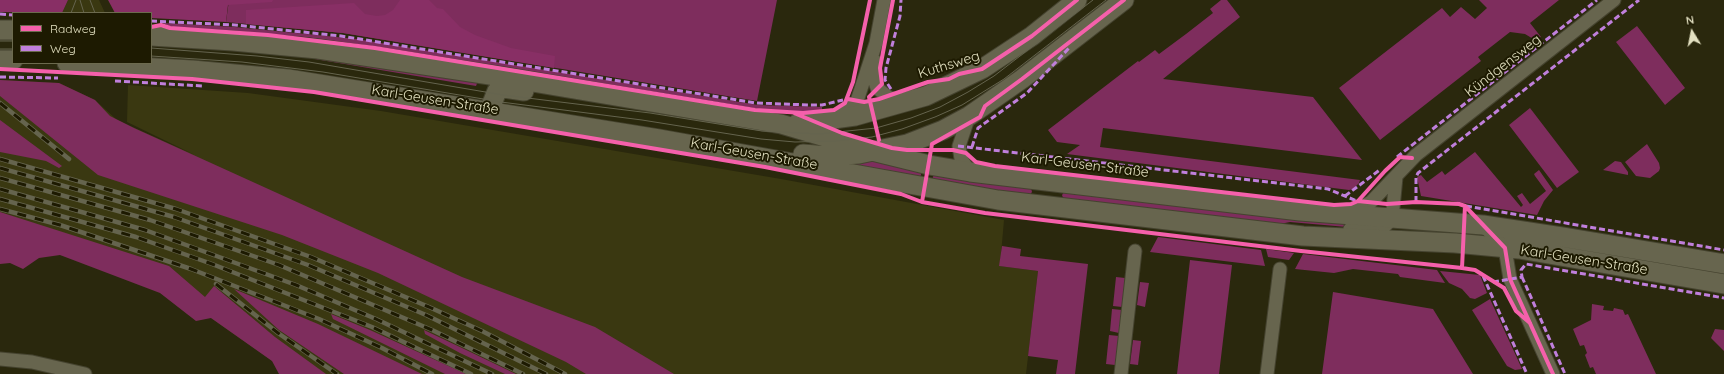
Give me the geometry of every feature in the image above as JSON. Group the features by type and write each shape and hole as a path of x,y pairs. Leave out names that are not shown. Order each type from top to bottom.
{"main road":[{"name":"Kuthsweg","path":"838,119 906,103 926,96 982,69 1032,36 1077,0"},
{"name":"Kuthsweg","path":"872,151 922,139 969,116 1022,79 1124,0"},
{"name":"Kuthsweg","path":"1022,79 1060,42 1063,33 1062,29 1058,27 1032,36"},
{"path":"0,30 12,30"},
{"name":"Karl-Geusen-Straße","path":"152,36 275,44 368,56 609,95 781,124 872,151 929,165 970,172 1347,216 1483,225 1724,264"},
{"path":"0,60 12,60"},
{"name":"Karl-Geusen-Straße","path":"85,64 192,70 288,79 659,139 998,200 1303,236 1456,243 1505,248 1724,284"},
{"path":"489,111 495,93 504,88 562,96 609,95"},
{"name":"Karl-Geusen-Straße","path":"781,124 838,119"},
{"name":"Karl-Geusen-Straße","path":"659,139 700,136 785,152 816,156 859,154 872,151"},
{"path":"1045,206 1049,182"}],"street":[{"path":"884,0 876,43 874,73 877,88 888,97 906,103"},
{"name":"Kündgensweg","path":"1347,216 1371,202 1378,193 1396,177 1408,162 1422,150 1614,0"},
{"path":"838,119 857,101 876,43"},
{"path":"969,116 959,146 961,159 970,172"},
{"path":"1303,236 1331,228 1376,229 1385,226 1392,219 1396,177"},
{"path":"1483,225 1505,248 1510,279 1553,374"},
{"path":"1505,248 1533,241 1584,249 1606,244"},
{"path":"1121,374 1135,251"},
{"path":"1267,374 1280,269"},
{"path":"0,359 32,362 85,374"}],"shaded area":[{"path":"0,0 68,0 62,12 0,12"},
{"path":"68,0 99,0 105,12 62,12"},
{"path":"108,0 273,0 272,2 228,5 226,22 152,18 152,12 114,12"},
{"path":"229,0 777,0 757,101 343,33 226,22"},
{"path":"400,0 429,0 437,8 443,9 460,27 475,35 511,48 555,56 554,68 343,33 246,24 246,10 354,3 365,14 377,16 385,15 393,10"},
{"path":"1221,0 1227,0 1240,17 1163,79 1313,97 1362,160 1103,128 1100,147 1360,180 1353,189 1349,190 1067,154 1080,145 1057,142 1048,130 1138,61 1139,62 1155,50 1159,54 1186,34 1213,13 1210,9"},
{"path":"1479,0 1559,0 1530,23 1541,37 1535,40 1525,34 1510,32 1478,57 1481,61 1380,140 1339,88 1442,8 1450,17 1461,7 1475,19 1487,8"},
{"path":"163,23 235,27 357,39 758,105 822,107 822,110 804,112 766,110 387,48 305,37 171,27"},
{"path":"1637,26 1685,88 1665,105 1616,42"},
{"path":"303,57 334,58 478,81 476,86"},
{"path":"0,80 59,83 95,100 117,120 195,155 127,122 128,85 248,93 381,111 781,179 1004,220 1000,266 1038,271 1026,374 291,374 165,286 60,255 0,240"},
{"path":"0,80 59,83 95,100 110,116 134,128 462,277 595,327 674,374 586,374 566,362 378,273 282,235 98,175 0,96"},
{"path":"1530,108 1579,172 1557,188 1509,125"},
{"path":"0,120 62,166 59,168 46,161 0,152"},
{"path":"1647,144 1659,163 1660,168 1659,171 1650,178 1636,176 1625,162"},
{"path":"1475,152 1521,207 1523,205 1517,196 1522,193 1530,204 1546,191 1534,174 1539,170 1553,190 1544,201 1537,215 1421,196 1417,177 1421,175 1427,182 1442,171 1445,175"},
{"path":"869,157 922,170 920,179 838,164"},
{"path":"1615,161 1621,162 1628,172 1628,175 1603,170"},
{"path":"934,173 1031,188 1032,192 1029,196 932,181"},
{"path":"1065,191 1362,224 1358,228 1290,222 1275,225 1064,201 1062,195"},
{"path":"0,212 169,266 205,297 214,286 275,337 326,374 279,374 272,361 211,318 196,321 160,293 60,255 39,258 23,269 10,263 0,264"},
{"path":"1158,237 1261,250 1265,266 1150,252"},
{"path":"1002,246 1021,249 1020,256 1088,264 1075,374 1056,374 1058,360 1028,356 1038,271 999,266"},
{"path":"1266,249 1294,253 1289,260 1268,257"},
{"path":"1303,254 1437,270 1445,283 1400,277 1398,274 1353,269 1334,273 1295,269"},
{"path":"1190,260 1232,265 1219,374 1177,374"},
{"path":"1440,271 1480,275 1487,293 1475,299 1470,298 1462,289 1449,283"},
{"path":"1116,277 1125,278 1122,307 1113,306"},
{"path":"1140,282 1149,283 1145,307 1137,305"},
{"path":"234,289 318,324 422,374 344,374 279,330"},
{"path":"1333,292 1433,309 1473,374 1322,374"},
{"path":"1490,299 1522,369 1515,370 1507,366 1472,310"},
{"path":"1592,304 1604,306 1603,310 1613,311 1614,308 1623,310 1625,315 1628,314 1656,374 1596,374 1593,367 1590,368 1585,355 1587,353 1584,345 1580,346 1573,329 1591,320"},
{"path":"1112,309 1122,310 1119,333 1110,331"},
{"path":"331,314 370,330 466,374 445,374 333,319"},
{"path":"1715,329 1724,330 1724,351 1711,338"},
{"path":"424,330 516,374 505,374 460,353 425,334"},
{"path":"1109,335 1119,336 1115,365 1106,364"},
{"path":"1133,340 1141,341 1138,365 1130,364"}],"tram line":[{"path":"71,12 76,0"},
{"path":"80,0 84,12"},
{"path":"90,0 95,12"},
{"path":"152,48 257,56 309,62 503,95 650,113 762,131 819,134 876,128 911,118 940,107 994,76 1093,0"},
{"path":"152,56 242,62 323,72 501,102 642,120 761,139 795,142 836,141 872,137 902,129 962,105 1004,79 1106,0"},
{"path":"0,41 12,41"},
{"path":"0,49 12,49"}],"railway":[{"path":"0,103 69,159"},
{"path":"0,159 176,209 311,257 482,331 565,374"},
{"path":"0,168 174,217 308,265 426,315 546,374"},
{"path":"0,178 150,220 279,265 432,330 523,374"},
{"path":"0,189 145,230 296,285 376,319 492,374"},
{"path":"0,199 136,237 212,264 372,327 471,374"},
{"path":"0,209 60,225 191,269 319,319 382,348 432,374"},
{"path":"216,284 278,333 337,374"}],"marked path":[{"path":"891,89 885,80 886,68 900,16 901,0"},
{"path":"1397,157 1597,0"},
{"path":"1416,202 1416,177 1418,173 1639,0"},
{"path":"0,14 12,15"},
{"path":"152,21 235,25 341,36 756,103 822,105 843,100"},
{"path":"972,147 978,128 1027,93 1069,48"},
{"path":"0,77 58,78"},
{"path":"115,81 203,86"},
{"path":"958,146 1328,189 1357,201"},
{"path":"1345,196 1381,169"},
{"path":"1466,206 1724,250"},
{"path":"1493,282 1522,277 1521,270 1526,264 1724,298"},
{"path":"1483,276 1527,374"},
{"path":"1522,277 1565,374"}],"cycle path":[{"path":"152,27 161,25 170,28 268,35 375,48 755,110 803,113 834,110 845,103 853,82 870,0"},
{"path":"879,140 869,97 882,84 880,68 893,0"},
{"path":"848,99 864,102 879,99 928,82 949,79 959,74 982,69 1032,36 1077,0"},
{"path":"922,202 932,144 980,117 985,106 1124,0"},
{"path":"0,69 192,79 314,92 765,167 901,194 922,202 985,213 1301,251 1475,270 1504,288 1516,311 1530,323"},
{"path":"794,113 842,133 892,148 907,150 953,150 966,153 976,162 995,166 1334,205 1351,204 1358,201 1387,204 1416,202 1459,204 1465,206 1505,248 1510,279 1553,374"},
{"path":"1358,201 1400,157 1412,158"},
{"path":"1462,268 1465,206"}]}
